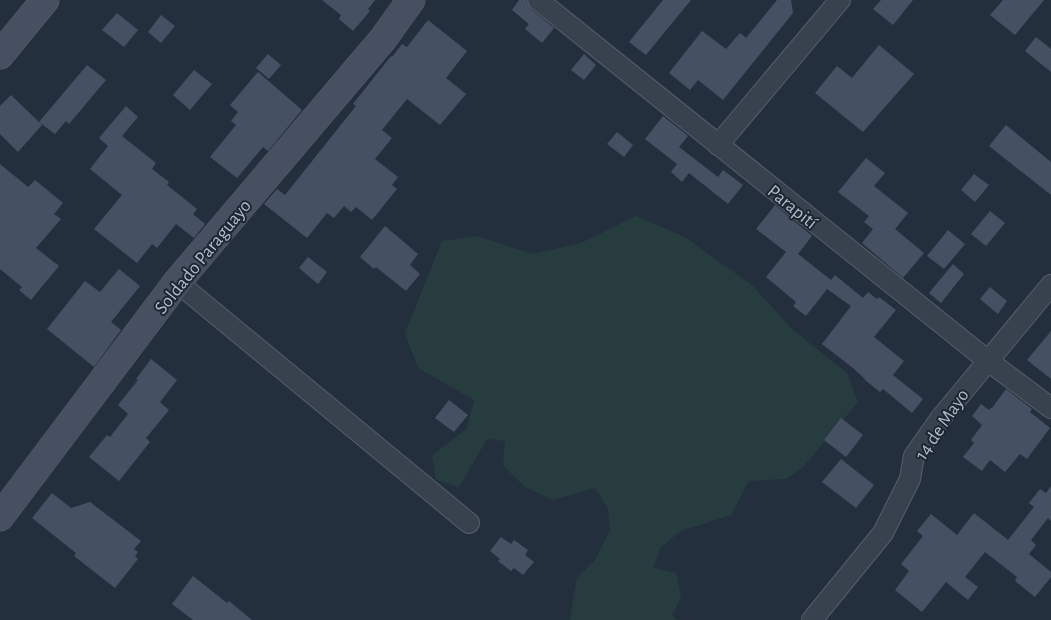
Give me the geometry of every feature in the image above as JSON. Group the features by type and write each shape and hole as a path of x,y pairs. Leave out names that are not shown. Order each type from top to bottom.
{"street":[{"path":"0,55 45,0"},
{"name":"Soldado Paraguayo","path":"0,517 177,282 383,39 411,0"},
{"name":"Parapití","path":"538,0 987,360 1051,408"},
{"path":"718,145 840,0"},
{"path":"177,282 468,523"},
{"name":"14 de Mayo","path":"812,620 883,533 910,479 914,456 940,419 1051,285"}],"green space":[{"path":"636,216 685,237 753,286 792,329 847,373 858,402 804,466 786,479 749,481 731,515 681,531 661,547 653,568 676,573 681,597 672,615 677,620 571,620 577,578 595,560 610,530 608,508 595,488 553,500 525,487 503,466 505,441 487,439 459,487 436,480 432,456 467,428 474,400 418,368 405,333 442,241 478,236 532,254 581,243"}],"building":[{"path":"322,0 375,0 368,9 370,11 353,31 339,19 341,15"},
{"path":"519,0 526,0 531,9 554,28 542,43 525,29 529,24 512,10"},
{"path":"663,0 691,0 646,55 629,42"},
{"path":"777,0 791,0 793,13 723,100 698,80 690,90 669,73 702,31 726,49 740,33 746,38"},
{"path":"881,0 913,0 893,25 873,9"},
{"path":"1003,0 1044,0 1015,35 990,15"},
{"path":"117,13 138,30 124,47 102,30"},
{"path":"161,15 175,26 161,43 148,32"},
{"path":"428,20 467,51 446,78 466,94 440,125 407,99 382,130 392,138 375,159 398,177 392,185 397,189 372,220 356,207 351,212 344,206 334,218 327,213 307,238 264,204 277,189 285,195 356,106 353,104 391,56 402,44 407,47"},
{"path":"1036,37 1051,49 1051,72 1025,51"},
{"path":"879,45 914,74 863,132 815,93 837,66 852,78"},
{"path":"268,54 281,65 269,79 256,68"},
{"path":"584,54 596,65 584,80 571,70"},
{"path":"87,65 106,80 69,124 66,121 55,134 39,122"},
{"path":"194,70 212,84 190,110 173,95"},
{"path":"258,72 302,110 268,151 263,147 237,178 210,157 236,125 231,121 238,112 230,105"},
{"path":"11,95 42,125 18,152 0,134 0,106"},
{"path":"126,106 138,117 122,136 156,163 152,169 169,182 167,185 197,209 193,214 205,224 194,238 176,224 157,248 152,244 137,263 94,229 122,195 90,169 108,146 99,138"},
{"path":"663,116 688,136 679,147 718,177 723,170 743,185 728,204 689,173 682,182 671,172 677,164 645,139"},
{"path":"1006,125 1051,162 1051,195 989,146"},
{"path":"617,132 633,145 624,157 607,144"},
{"path":"866,158 885,173 874,186 908,213 895,229 924,253 903,278 862,243 873,229 864,222 869,216 838,192"},
{"path":"0,164 28,187 35,180 63,203 54,214 61,219 36,248 59,266 31,300 19,290 22,287 0,269"},
{"path":"974,174 989,185 975,202 961,190"},
{"path":"775,205 812,236 798,254 831,280 835,275 863,298 868,292 877,299 879,297 896,310 874,337 904,361 893,375 923,399 912,413 883,389 880,392 822,344 851,306 827,289 806,316 793,306 796,302 766,277 786,252 756,229"},
{"path":"990,211 1005,223 986,246 971,234"},
{"path":"385,226 418,254 410,265 420,274 406,291 360,257"},
{"path":"948,230 965,244 944,269 927,256"},
{"path":"308,257 327,272 318,284 299,268"},
{"path":"953,264 964,274 941,303 929,293"},
{"path":"119,269 140,286 111,322 121,330 94,367 47,329 85,281 100,292"},
{"path":"990,287 1007,301 998,314 980,299"},
{"path":"1051,331 1051,379 1027,360"},
{"path":"151,359 177,380 160,402 169,410 146,438 150,442 119,481 89,457 107,435 110,437 128,414 118,405 138,380 136,379"},
{"path":"1006,389 1032,409 1030,412 1050,428 1027,459 1020,454 1005,472 990,460 982,471 963,457 974,443 971,440 982,425 972,416 981,404 989,410 992,408"},
{"path":"449,400 468,415 454,432 435,418"},
{"path":"841,418 863,435 846,457 824,440"},
{"path":"841,459 874,485 856,508 822,482"},
{"path":"1051,486 1051,521 1048,518 1031,540 1036,545 1029,554 1051,572 1051,577 1035,597 1015,581 1017,577 985,552 965,577 978,587 968,600 946,582 922,612 895,590 909,571 901,564 923,536 917,531 931,514 957,535 974,513 1008,540 1034,507 1029,503 1040,489 1046,493"},
{"path":"52,493 71,508 90,502 141,541 134,549 138,552 135,556 138,559 115,588 74,556 76,553 32,518"},
{"path":"501,537 511,544 514,540 528,550 525,555 534,562 523,575 514,568 511,571 498,561 500,559 490,551"},
{"path":"193,576 252,620 193,620 172,604"}]}
